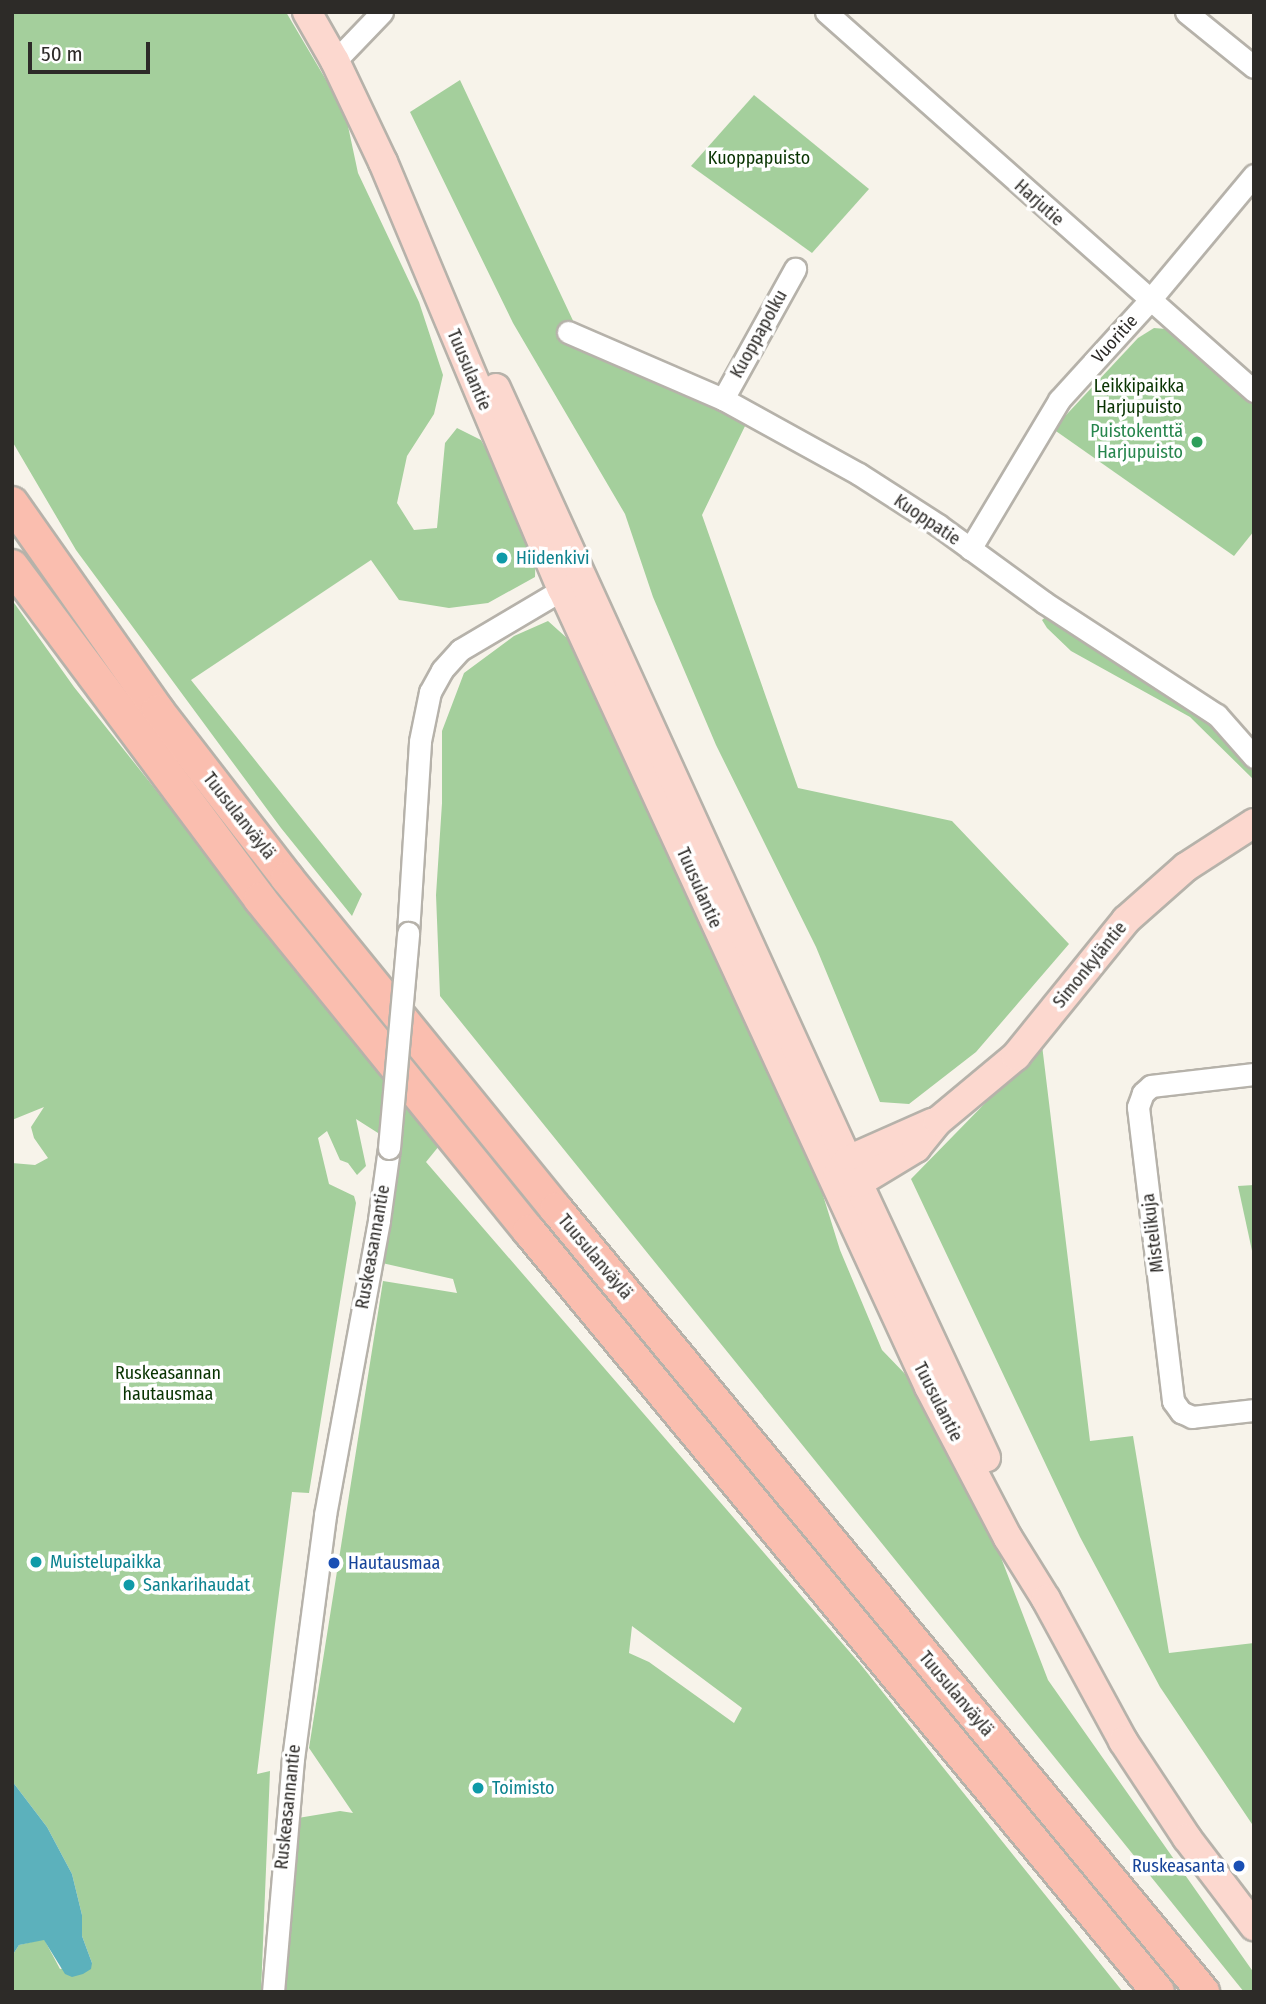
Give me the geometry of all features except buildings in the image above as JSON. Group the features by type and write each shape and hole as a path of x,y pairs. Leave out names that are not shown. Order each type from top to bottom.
{"highway":[{"name":"Tuusulanväylä","path":"12,503 158,711 287,878 556,1209 1203,1992"},
{"name":"Tuusulanväylä","path":"12,566 269,910 529,1231 1158,1992"}],"main road":[{"name":"Tuusulantie","path":"307,12 335,61 383,162 430,242 572,583 846,1175 1021,1531 1046,1599 1123,1741 1187,1838 1254,1926"},
{"name":"Simonkyläntie","path":"846,1175 916,1148 938,1121 1016,1056 1126,920 1186,867 1254,823"}],"street":[{"path":"335,61 382,12"},
{"name":"Harjutie","path":"826,12 1149,301 1254,391"},
{"path":"1186,12 1254,67"},
{"name":"Vuoritie","path":"970,550 1059,400 1149,301 1254,175"},
{"name":"Kuoppapolku","path":"723,398 795,269"},
{"name":"Kuoppatie","path":"568,332 723,398 859,474 1045,603 1217,715 1254,757"},
{"name":"Ruskeasannantie","path":"272,1992 292,1759 325,1515 379,1220 389,1147 408,933 421,741 430,692 442,670 460,650 572,583"},
{"name":"Mistelikuja","path":"1254,1074 1151,1086 1143,1093 1138,1107 1173,1401 1181,1412 1192,1417 1254,1410"}],"green space":[{"path":"12,12 286,12 345,112 358,173 419,302 443,375 434,414 407,456 397,503 414,530 437,528 445,443 457,428 481,440 536,543 535,577 488,603 449,608 399,600 371,560 191,680 362,894 352,916 281,828 76,550 12,441"},
{"path":"460,80 584,344 746,424 702,515 798,788 952,821 1069,944 976,1052 909,1104 880,1102 816,947 716,745 653,597 625,514 513,323 410,112"},
{"name":"Kuoppapuisto","path":"754,95 869,189 812,253 691,166"},
{"name":"Leikkipaikka Harjupuisto","path":"1154,328 1166,329 1254,406 1254,531 1234,556 1053,429 1138,338"},
{"name":"Ruskeasannan hautausmaa","path":"12,600 74,687 439,1146 426,1162 861,1665 1123,1992 283,1992 298,1818 340,1811 353,1813 309,1748 383,1281 457,1293 453,1279 382,1263 400,1147 356,1119 366,1166 357,1175 348,1163 340,1160 327,1131 318,1138 329,1184 354,1196 356,1203 309,1493 292,1492 275,1624 257,1774 270,1771 261,1992 12,1992 12,1956 19,1945 44,1939 60,1969 92,1963 82,1936 82,1915 72,1874 47,1827 12,1781 12,1163 35,1165 48,1158 34,1138 31,1127 44,1107 12,1120","holes":["632,1626 742,1708 734,1723 649,1662 629,1653"]},
{"path":"1047,616 1194,708 1239,750 1254,768 1254,780 1190,717 1071,651 1047,628 1042,620"},
{"path":"548,621 578,648 822,1192 840,1250 882,1350 909,1378 1000,1555 1048,1680 1254,1973 1254,1992 1244,1992 440,996 436,895 442,803 442,731 464,673 514,636"},
{"path":"1042,1045 1090,1441 1133,1436 1169,1653 1254,1643 1254,1827 1160,1687 1080,1537 911,1179"},
{"path":"1254,1185 1254,1260 1238,1186"}],"water":[{"path":"12,1781 47,1827 72,1874 82,1915 82,1936 92,1963 91,1969 83,1974 72,1977 65,1974 44,1940 19,1945 12,1956"}],"place":[{"name":"Puistokenttä Harjupuisto","path":"1197,442"},
{"name":"Hiidenkivi","path":"502,558"},
{"name":"Muistelupaikka","path":"36,1562"},
{"name":"Hautausmaa","path":"334,1563"},
{"name":"Sankarihaudat","path":"129,1585"},
{"name":"Toimisto","path":"478,1788"},
{"name":"Ruskeasanta","path":"1239,1866"}]}
